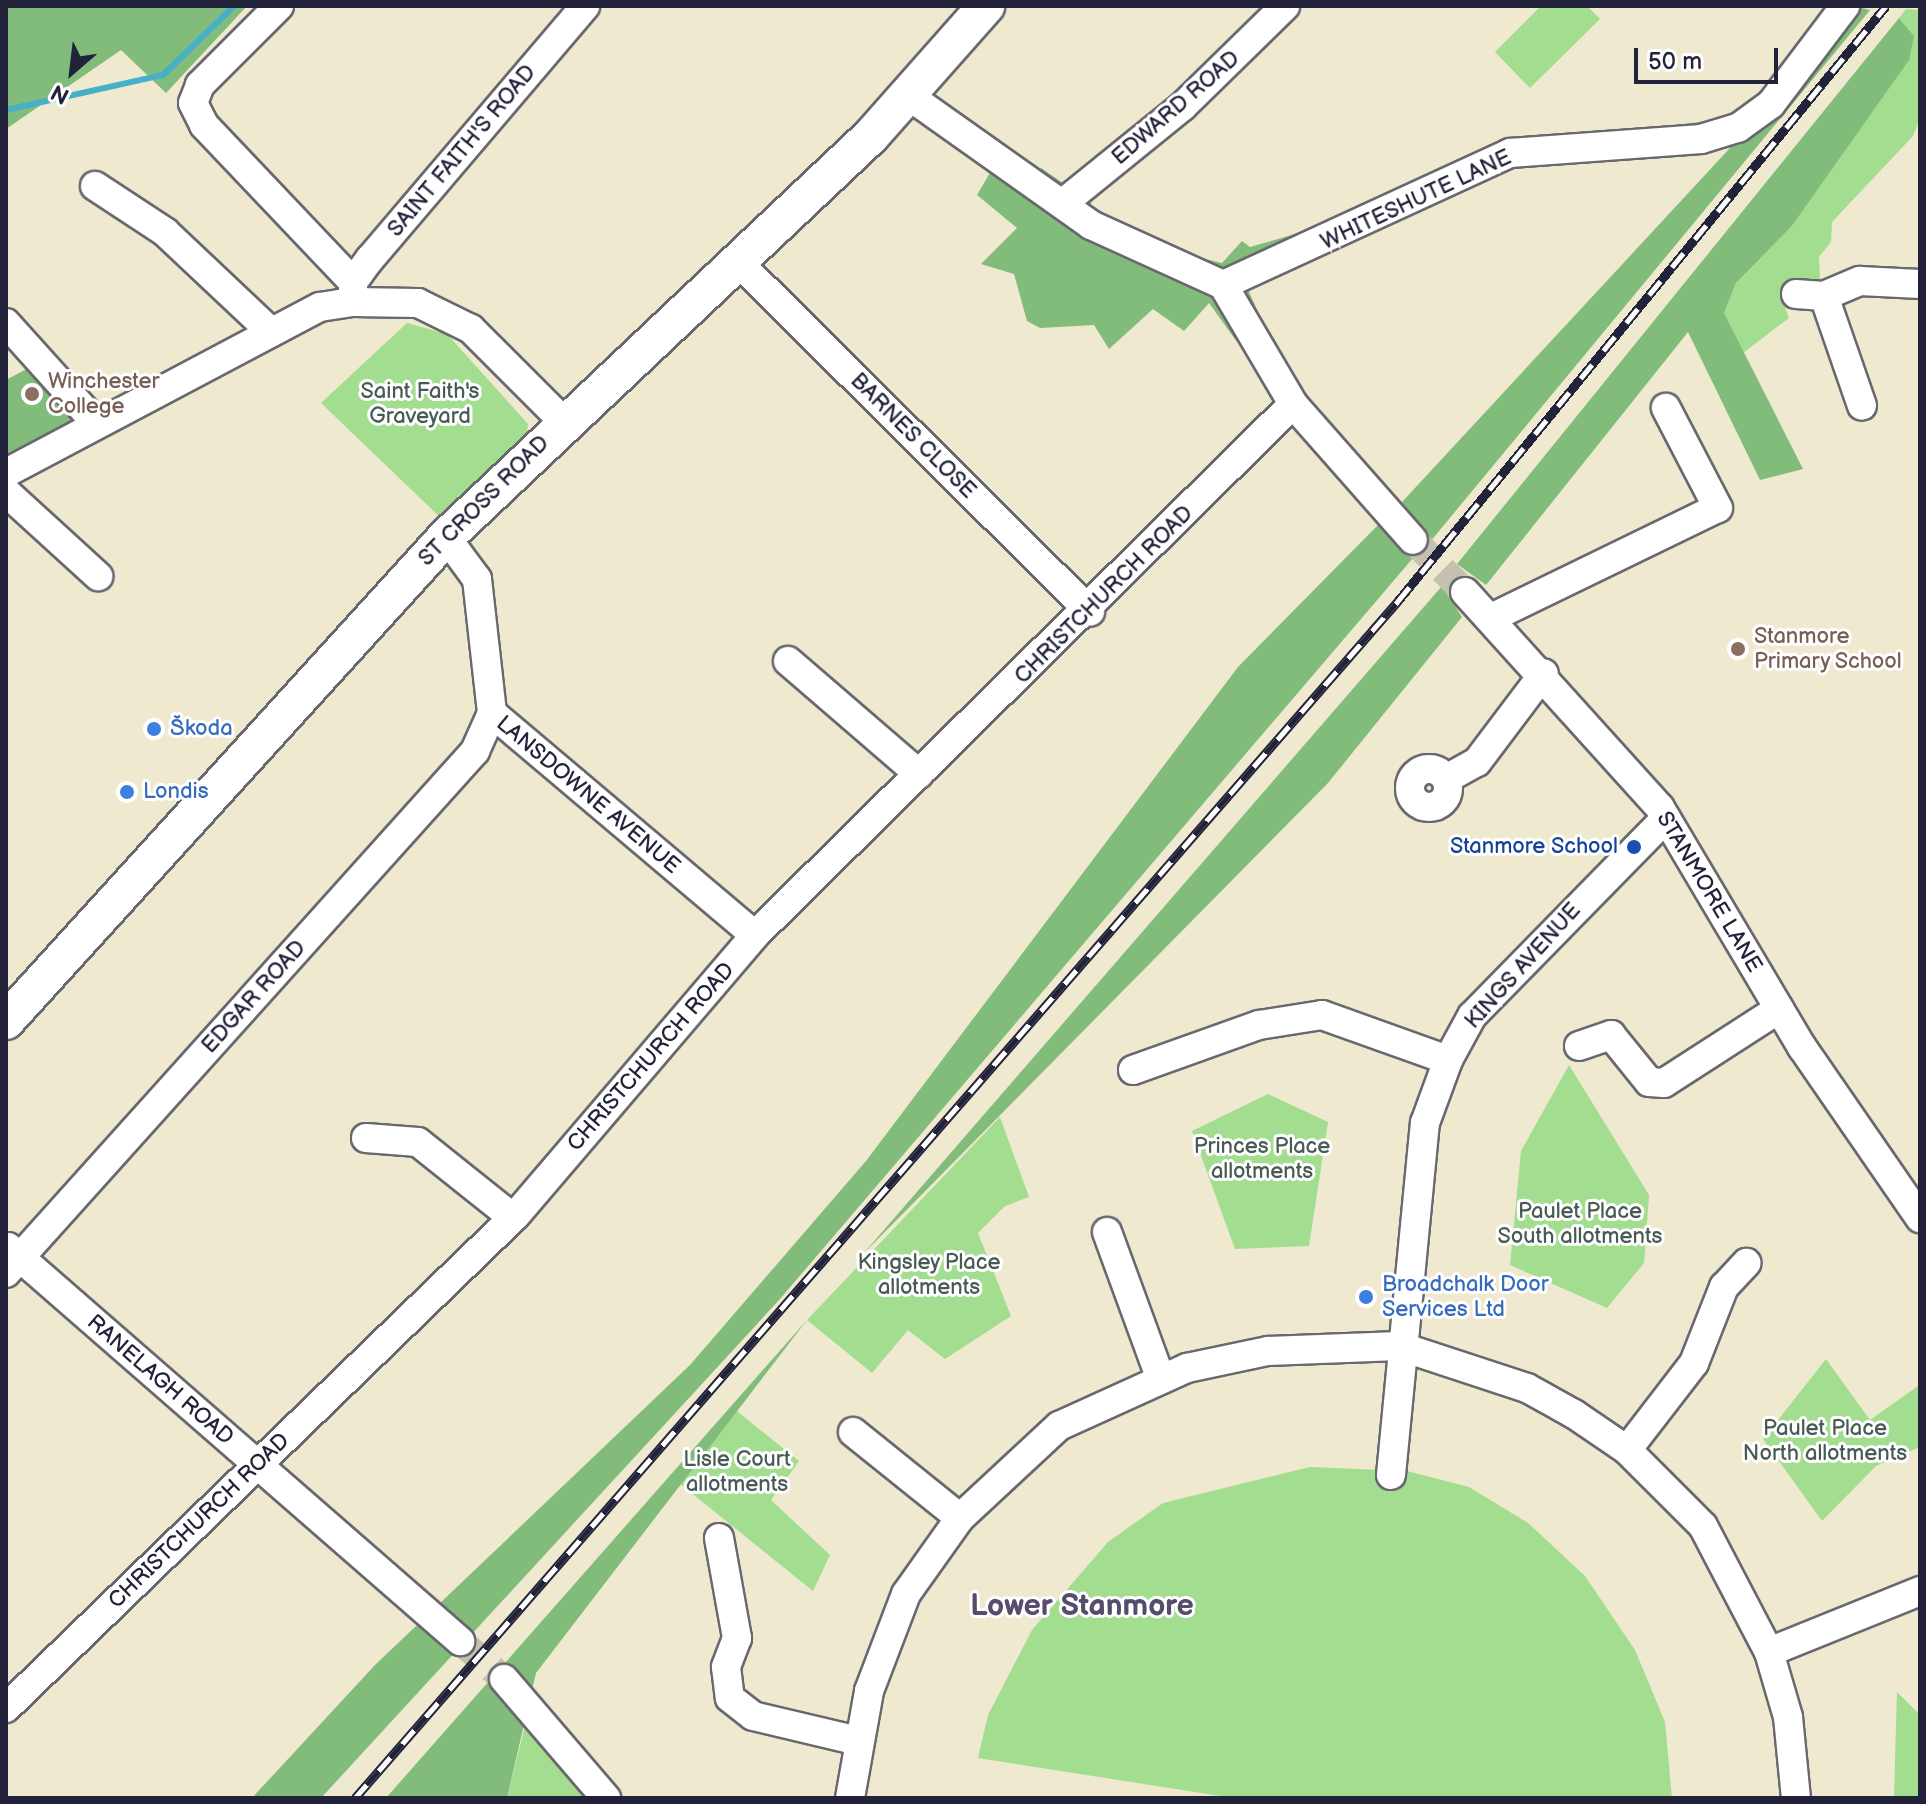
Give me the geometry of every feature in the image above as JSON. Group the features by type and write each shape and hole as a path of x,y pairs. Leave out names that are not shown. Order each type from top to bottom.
{"main road":[{"name":"ST CROSS ROAD","path":"6,1021 446,537 909,96 986,6"}],"street":[{"path":"279,6 200,85 196,115 353,292"},
{"name":"SAINT FAITH'S ROAD","path":"353,292 585,6"},
{"name":"EDWARD ROAD","path":"1062,204 1183,106 1285,6"},
{"name":"WHITESHUTE LANE","path":"1223,285 1510,153 1701,139 1738,128 1771,104 1845,6"},
{"path":"909,96 1091,225 1223,285 1293,404 1413,540"},
{"path":"95,186 165,232 271,332"},
{"name":"BARNES CLOSE","path":"736,260 1090,612"},
{"path":"1796,294 1824,296 1860,281 1920,284"},
{"path":"6,473 96,423 353,292 418,303 471,329 564,422"},
{"path":"1824,296 1862,406"},
{"path":"6,323 96,423"},
{"name":"CHRISTCHURCH ROAD","path":"6,1708 512,1217 755,935 1090,612 1293,404"},
{"path":"1491,618 1718,508 1666,408"},
{"path":"6,492 98,576"},
{"name":"LANSDOWNE AVENUE","path":"446,537 477,579 492,713 755,935"},
{"name":"STANMORE LANE","path":"1465,592 1544,673 1666,818 1779,1009 1920,1218"},
{"path":"788,661 919,774"},
{"path":"1446,779 1477,762 1544,673"},
{"name":"EDGAR ROAD","path":"11,1258 475,751 492,713"},
{"name":"KINGS AVENUE","path":"1391,1475 1399,1346 1425,1123 1448,1060 1472,1016 1666,818"},
{"path":"1579,1046 1611,1035 1649,1082 1664,1083 1779,1009"},
{"path":"1133,1070 1259,1025 1322,1015 1448,1060"},
{"path":"366,1138 418,1142 512,1217"},
{"path":"1107,1232 1160,1377"},
{"name":"RANELAGH ROAD","path":"11,1258 460,1641"},
{"path":"1627,1450 1694,1363 1724,1287 1746,1263"},
{"path":"850,1798 869,1691 906,1594 960,1518 1059,1426 1160,1377 1268,1351 1399,1346 1527,1388 1627,1450 1703,1526 1769,1652 1788,1717 1796,1798"},
{"path":"853,1432 960,1518"},
{"path":"719,1538 737,1638 726,1667 730,1698 753,1716 859,1741"},
{"path":"1769,1652 1920,1591"},
{"path":"504,1679 606,1798"}],"green space":[{"path":"6,6 247,6 166,93 121,50 6,129"},
{"path":"1541,6 1587,6 1600,19 1530,88 1495,52"},
{"path":"1853,6 1870,10 1430,542 1402,502 1730,148 1425,178 1481,149 1732,118 1765,97"},
{"path":"1906,9 1920,10 1920,118 1913,136 1832,222 1831,242 1819,257 1820,279 1780,294 1789,318 1743,353 1724,313 1736,283 1791,227 1914,36 1899,18"},
{"path":"1899,18 1914,36 1909,60 1791,227 1736,283 1724,313 1803,469 1760,480 1688,332 1486,585 1457,564"},
{"path":"1041,168 1091,202 1090,214 1156,247 1222,263 1242,241 1250,247 1333,223 1247,287 1264,326 1237,342 1209,303 1184,331 1153,309 1109,349 1094,325 1040,328 1027,321 1014,274 981,264 1017,228 977,195 991,171 1025,185"},
{"name":"Saint Faith's Graveyard","path":"407,323 447,334 528,424 526,440 444,521 321,403"},
{"name":"Winchester College","path":"32,366 83,423 6,462 6,380"},
{"path":"1378,525 1413,558 780,1299 321,1798 252,1798 375,1665 690,1365 866,1161 1238,667"},
{"path":"1442,586 1462,617 1328,783 864,1253"},
{"name":"Paulet Place South allotments","path":"1569,1065 1649,1195 1644,1263 1607,1308 1510,1265 1521,1151"},
{"name":"Princes Place allotments","path":"1268,1094 1328,1122 1309,1246 1235,1249 1192,1131"},
{"name":"Kingsley Place allotments","path":"1000,1117 1029,1197 1005,1206 978,1233 1011,1316 945,1359 908,1330 872,1373 807,1320"},
{"path":"807,1320 536,1673 507,1798 386,1798"},
{"name":"Paulet Place North allotments","path":"1826,1359 1870,1420 1918,1386 1920,1447 1876,1466 1822,1521 1763,1439"},
{"name":"Lisle Court allotments","path":"733,1408 799,1461 771,1500 830,1555 813,1591 674,1479"},
{"path":"1310,1467 1407,1471 1469,1487 1528,1523 1585,1576 1635,1650 1665,1722 1672,1798 1233,1798 978,1758 988,1715 1032,1630 1108,1542 1163,1503"},
{"path":"1897,1692 1920,1715 1920,1798 1894,1798"},
{"path":"528,1714 590,1798 507,1798"}],"waterway":[{"path":"6,110 163,75 234,6"}],"tunnel":[{"path":"1413,540 1465,592"},
{"path":"460,1641 504,1679"}],"railway":[{"path":"355,1798 1398,601 1886,6"}],"place":[{"name":"Winchester College","path":"32,394"},
{"name":"Stanmore Primary School","path":"1738,649"},
{"name":"Škoda","path":"154,729"},
{"name":"Londis","path":"127,792"},
{"name":"Stanmore School","path":"1634,847"},
{"name":"Broadchalk Door Services Ltd","path":"1366,1297"}],"district":[{"name":"Lower Stanmore","path":"1082,1606"}]}
